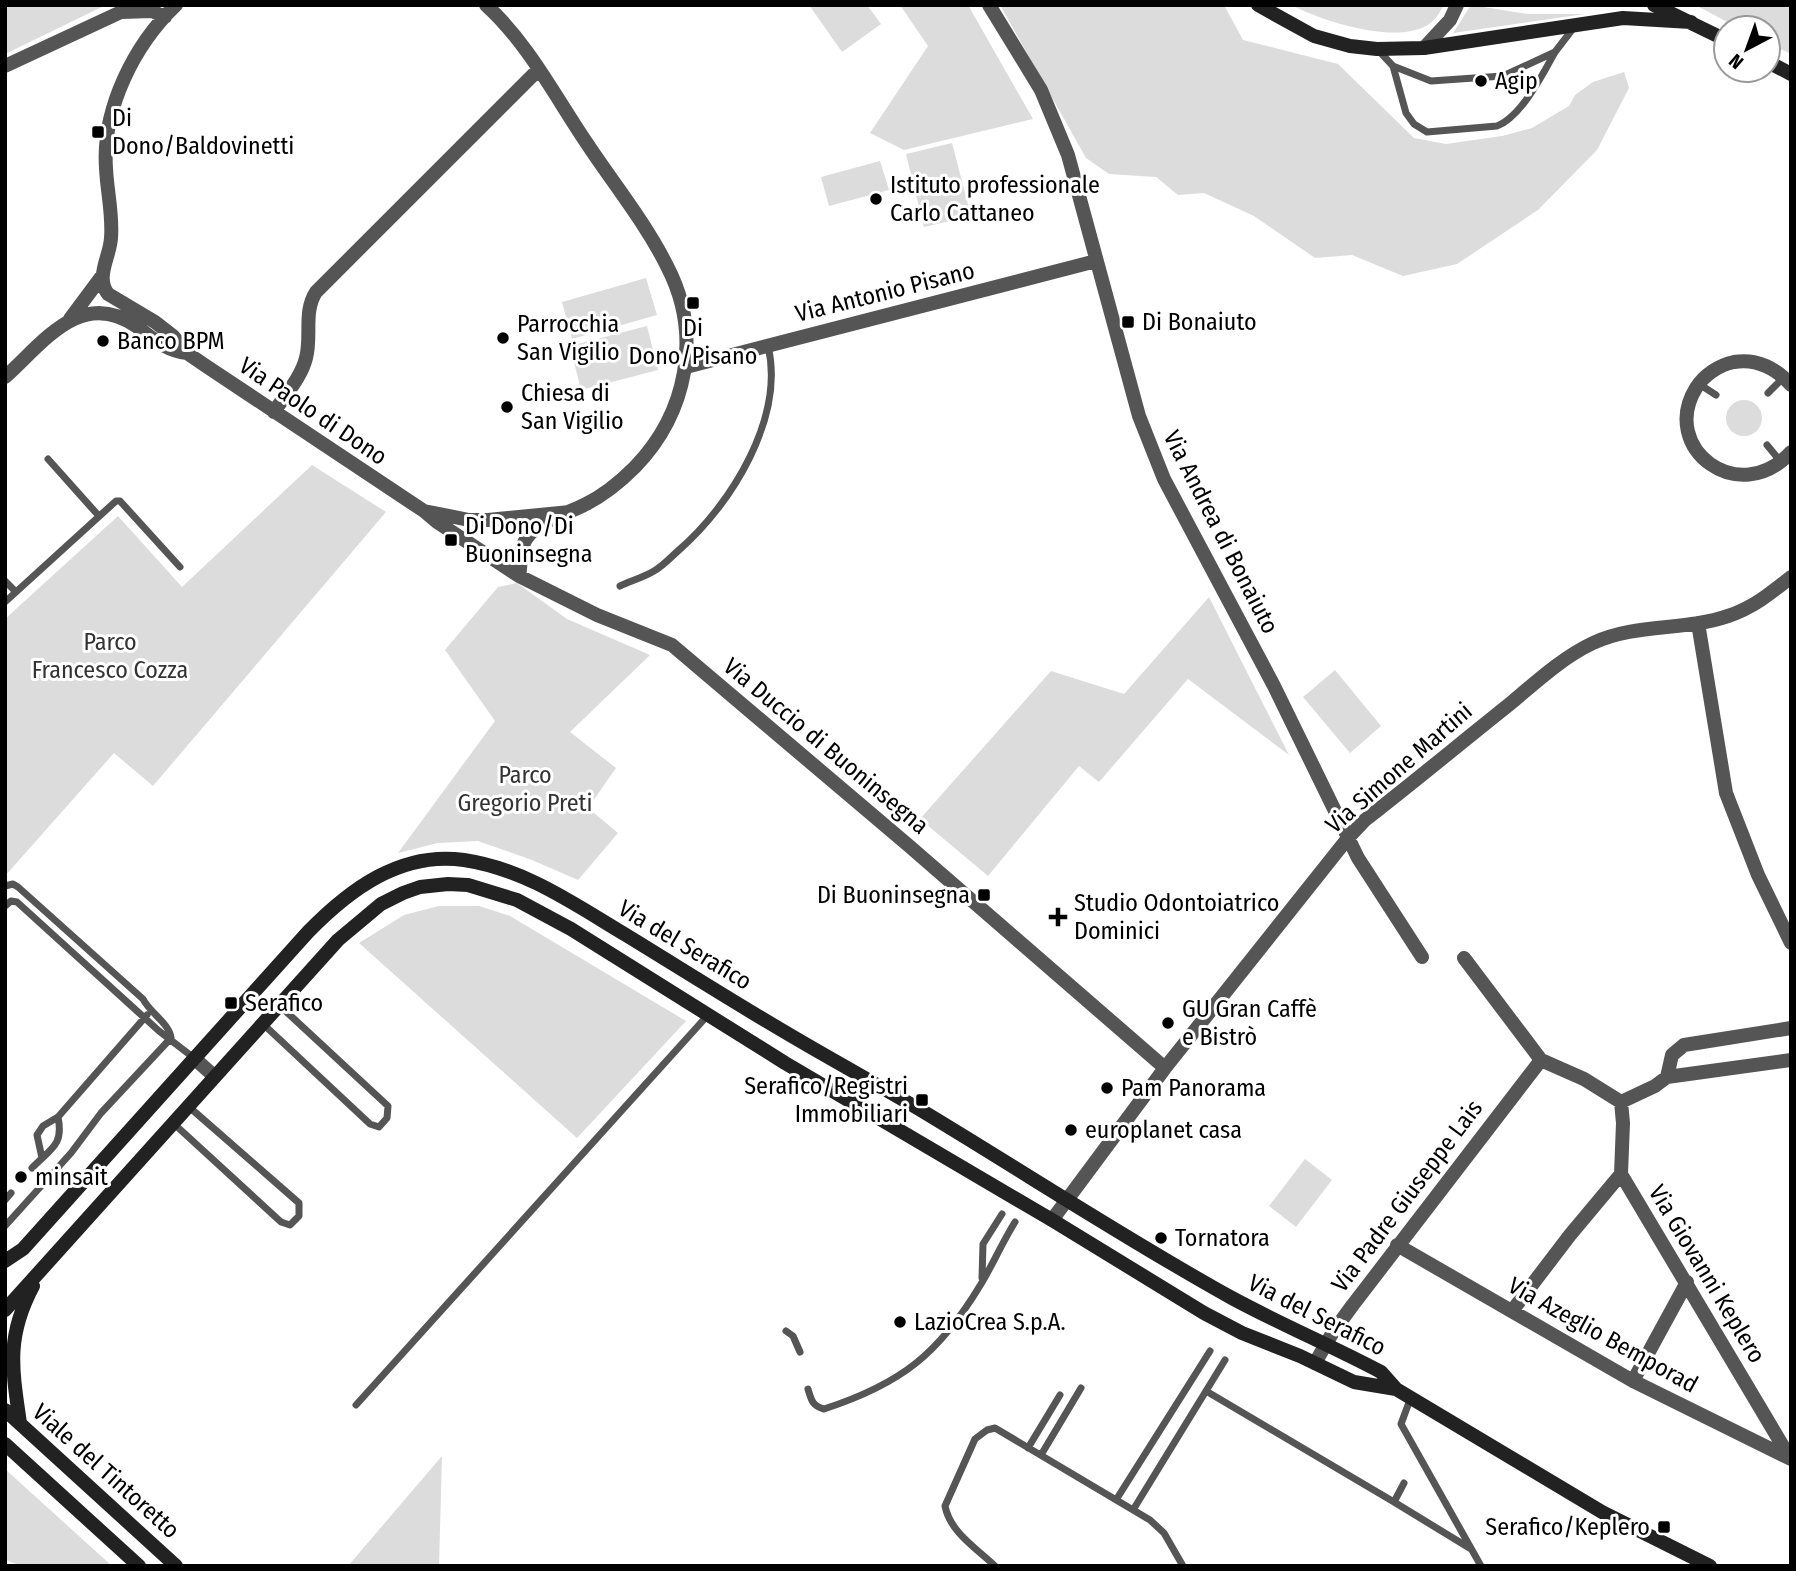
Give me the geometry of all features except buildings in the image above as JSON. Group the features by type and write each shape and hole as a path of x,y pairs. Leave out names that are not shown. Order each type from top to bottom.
{"street":[{"path":"5,376 71,318 102,276 111,237 106,155 112,117 130,68 176,5"},
{"name":"Via Paolo di Dono","path":"486,5 508,28 538,70 639,219 667,266 681,307 686,367 675,408 645,456 612,488 585,505 545,523 527,538 522,546 519,576"},
{"name":"Via Andrea di Bonaiuto","path":"989,5 1041,90 1056,122 1068,155 1147,439 1164,479 1274,687 1358,858 1422,957"},
{"path":"1258,5 1314,36 1377,50 1424,48 1623,18 1691,22"},
{"path":"1424,48 1450,20 1457,5"},
{"path":"1662,7 1712,33"},
{"path":"5,66 121,12 152,11 165,17"},
{"path":"274,411 302,369 307,355 309,310 311,299 316,292 538,70"},
{"name":"Via Antonio Pisano","path":"686,367 1096,261"},
{"name":"Via Paolo di Dono","path":"102,276 104,289 108,294 155,322 173,336 187,353 424,510 478,520 570,512"},
{"path":"71,318 99,312 111,313 128,321 166,348 187,353"},
{"path":"1787,381 1766,366 1750,361 1718,367 1698,384 1688,405 1687,422 1697,451 1708,463 1721,471 1752,475 1788,463"},
{"name":"Via Duccio di Buoninsegna","path":"424,510 437,523 519,576 597,615 672,645 1165,1068"},
{"name":"Via Simone Martini","path":"1052,1220 1165,1068 1365,820 1493,717 1589,645 1622,633 1698,623 1744,611 1791,577"},
{"path":"1698,623 1726,793 1758,875 1791,943"},
{"name":"Via del Serafico","path":"5,1268 308,932 355,890 387,872 413,862 445,859 471,861 512,871 556,893 1211,1286 1381,1372 1396,1389"},
{"name":"Via del Serafico","path":"5,1310 338,940 381,904 410,890 448,884 483,888 534,908 1204,1313 1242,1333 1354,1382 1396,1389 1594,1508 1710,1566"},
{"path":"1464,958 1541,1060 1584,1079 1620,1102 1655,1086 1667,1077 1791,1060"},
{"path":"1667,1077 1672,1055 1684,1045 1791,1028"},
{"path":"194,1058 214,1076"},
{"name":"Via Padre Giuseppe Lais","path":"1315,1363 1325,1344 1397,1245 1541,1060"},
{"name":"Via Giovanni Keplero","path":"1620,1102 1623,1123 1621,1174 1791,1459"},
{"path":"1512,1311 1621,1174"},
{"name":"Via Azeglio Bemporad","path":"1397,1245 1633,1381 1791,1459"},
{"name":"Via del Serafico","path":"5,1261 23,1248"},
{"name":"Via del Serafico","path":"20,1423 13,1362 15,1328 42,1269"},
{"path":"1633,1381 1687,1282"},
{"name":"Viale del Tintoretto","path":"5,1410 176,1566"},
{"name":"Viale del Tintoretto","path":"5,1444 139,1566"}],"lane":[{"path":"1393,66 1406,113 1414,124 1427,132 1497,126 1507,122 1535,87 1555,52 1577,24"},
{"path":"1377,50 1393,66 1431,82 1503,76 1555,52"},
{"path":"620,586 656,570 693,538 715,515 748,464 772,384 773,369 768,346"},
{"path":"1768,393 1787,381"},
{"path":"1698,384 1716,395"},
{"path":"1767,445 1788,463"},
{"path":"48,459 98,515"},
{"path":"5,602 113,502 120,501 180,567"},
{"path":"5,581 16,592"},
{"path":"5,886 13,884 18,887 143,999 147,1014"},
{"path":"5,905 11,901 17,902 77,957 168,1028 171,1038 194,1058"},
{"path":"262,1023 370,1124 379,1127 387,1118 388,1106 278,1005"},
{"path":"42,1158 37,1135 43,1126 58,1117 147,1014"},
{"path":"356,1405 708,1015"},
{"path":"5,1226 71,1153 101,1113 171,1038"},
{"path":"172,1122 281,1222 290,1225 299,1216 299,1203 187,1105"},
{"path":"33,1168 58,1142 61,1132 58,1117"},
{"path":"981,1283 983,1244 1002,1214"},
{"path":"808,1388 812,1402 818,1408 824,1409 869,1393 930,1353 948,1334 981,1283 1015,1222"},
{"path":"786,1331 793,1336 800,1352"},
{"path":"1116,1500 1210,1351"},
{"path":"1133,1510 1225,1360"},
{"path":"1041,1455 1081,1388"},
{"path":"1206,1391 1472,1550"},
{"path":"1028,1448 1060,1395"},
{"path":"1411,1397 1401,1424 1481,1566"},
{"path":"995,1566 953,1527 947,1518 945,1506 975,1438 995,1428 1150,1520 1164,1533 1183,1566"},
{"path":"1394,1502 1404,1483"}],"green space":[{"path":"5,5 106,5 5,54"},
{"path":"809,5 867,5 881,24 842,52"},
{"path":"900,5 968,5 1033,119 904,150 870,133 928,46"},
{"path":"1000,5 1224,5 1243,40 1338,64 1414,138 1446,144 1502,136 1532,128 1569,106 1575,95 1593,82 1624,72 1629,88 1597,150 1538,210 1457,264 1403,276 1352,255 1315,258 1254,216 1204,193 1178,195 1156,177 1109,174 1086,158"},
{"path":"1291,5 1444,5 1426,26 1395,33 1339,23"},
{"path":"1471,5 1528,14 1585,14 1453,33"},
{"path":"1695,5 1791,5 1791,54 1782,50 1782,14 1712,14"},
{"path":"952,143 971,216 924,227 906,154"},
{"path":"880,161 889,190 829,206 821,177"},
{"path":"646,278 657,315 572,339 562,302"},
{"path":"647,326 658,370 581,390 570,346"},
{"path":"1744,400 1757,405 1762,418 1757,431 1744,436 1731,431 1726,418 1731,405"},
{"name":"Parco Francesco Cozza","path":"312,465 386,512 153,786 114,753 5,876 5,619 118,516 182,587"},
{"name":"Parco Gregorio Preti","path":"517,583 567,619 650,655 570,732 616,768 588,808 618,833 578,880 478,841 438,843 398,853 495,721 445,650 498,587"},
{"path":"1209,597 1289,755 1188,679 1099,782 1079,766 988,876 920,819 1051,671 1124,694"},
{"path":"1335,670 1381,726 1350,753 1303,697"},
{"path":"439,906 479,906 510,916 686,1021 577,1138 359,943 404,915"},
{"path":"1305,1159 1332,1180 1296,1227 1269,1206"},
{"path":"442,1456 439,1566 348,1566"},
{"path":"5,1469 112,1566 23,1566 5,1560"}],"place":[{"name":"Agip","path":"1481,81"},
{"name":"Di Dono/Baldovinetti","path":"98,132"},
{"name":"Istituto professionale Carlo Cattaneo","path":"876,199"},
{"name":"Di Dono/Pisano","path":"693,303"},
{"name":"Di Bonaiuto","path":"1128,322"},
{"name":"Parrocchia San Vigilio","path":"503,338"},
{"name":"Banco BPM","path":"103,341"},
{"name":"Chiesa di San Vigilio","path":"507,407"},
{"name":"Di Dono/Di Buoninsegna","path":"451,540"},
{"name":"Di Buoninsegna","path":"984,895"},
{"name":"Studio Odontoiatrico Dominici","path":"1058,917"},
{"name":"Serafico","path":"231,1003"},
{"name":"GU Gran Caffè e Bistrò","path":"1168,1023"},
{"name":"Pam Panorama","path":"1107,1088"},
{"name":"Serafico/Registri Immobiliari","path":"922,1100"},
{"name":"europlanet casa","path":"1071,1130"},
{"name":"minsait","path":"21,1177"},
{"name":"Tornatora","path":"1161,1238"},
{"name":"LazioCrea S.p.A.","path":"900,1322"},
{"name":"Serafico/Keplero","path":"1664,1527"}]}
